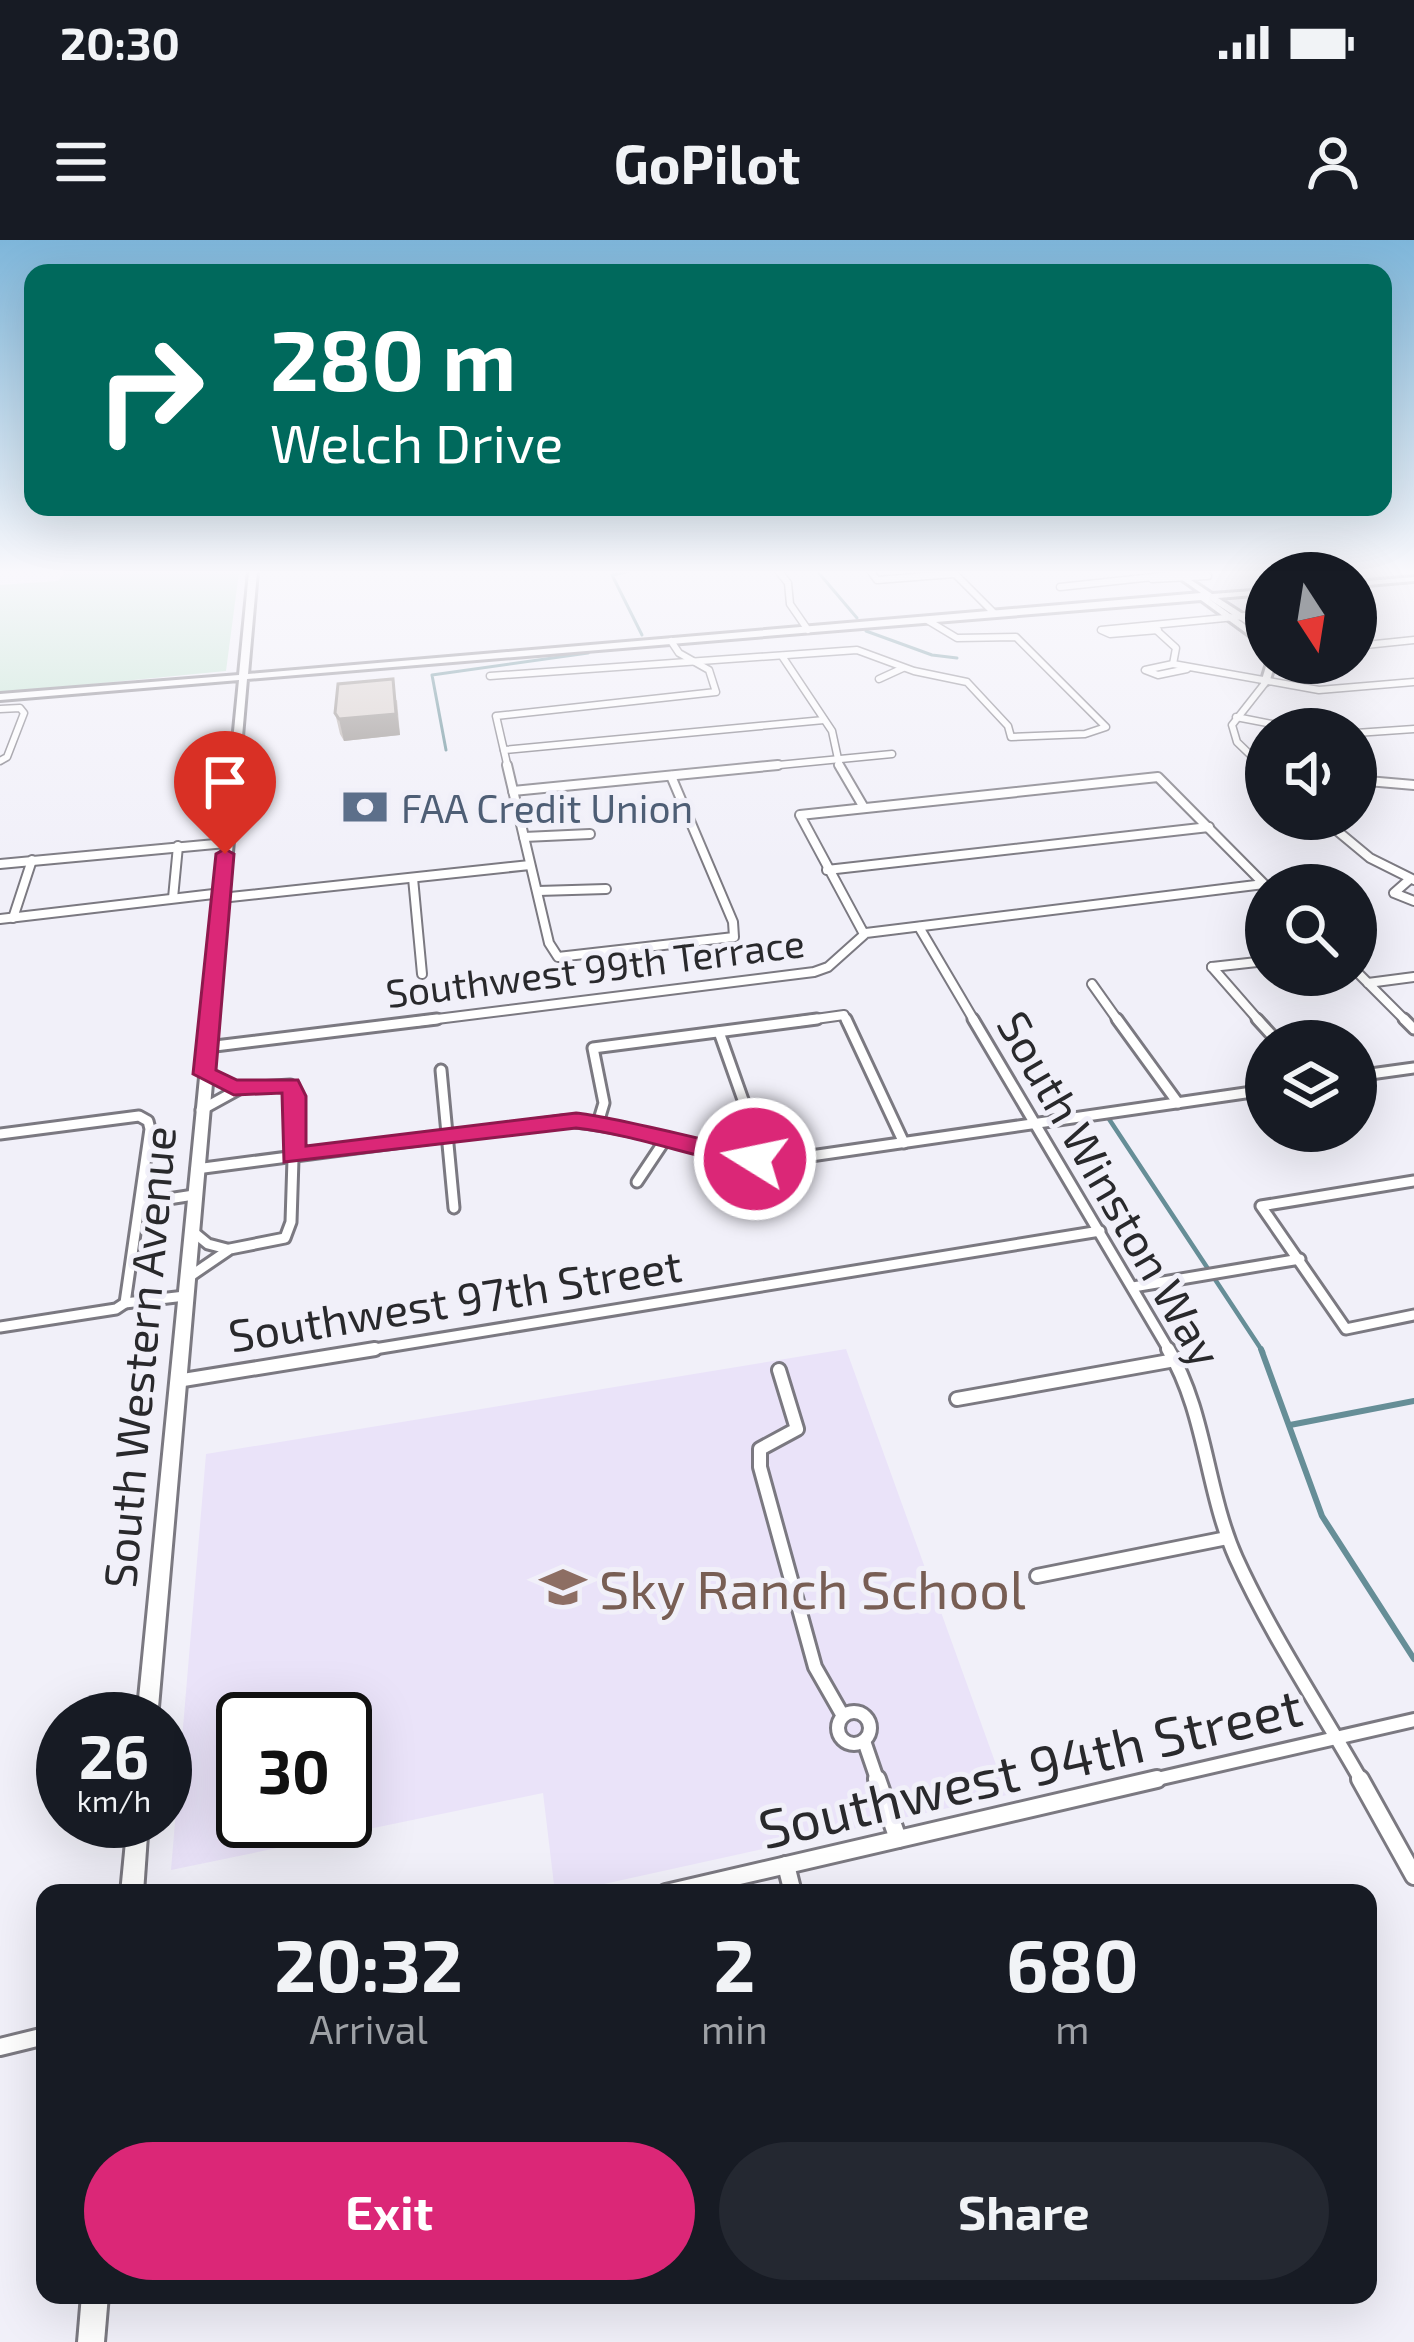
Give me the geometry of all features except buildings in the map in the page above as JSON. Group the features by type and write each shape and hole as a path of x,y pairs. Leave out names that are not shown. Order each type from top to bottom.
{"main road":[{"name":"South Western Avenue","path":"149,1692 243,670"},
{"path":"0,697 314,670"},
{"path":"133,1884 136,1848"},
{"path":"91,2342 94,2304"}],"street":[{"path":"490,676 585,670"},
{"path":"671,776 733,922 734,937 586,958 558,957 549,943 496,716 716,692 707,670"},
{"path":"791,670 833,734 836,759 863,806"},
{"path":"879,679 898,670"},
{"path":"912,670 970,683 1008,726 1011,737 1034,739 1104,729 1100,716 1051,670"},
{"path":"1145,670 1158,675 1182,670"},
{"path":"1193,670 1245,679"},
{"path":"1273,684 1319,690 1414,682"},
{"path":"1245,750 1237,742 1235,717 1264,684"},
{"path":"0,709 24,709 24,713 7,758 0,761"},
{"path":"1235,717 1245,719"},
{"path":"504,750 824,720"},
{"path":"1377,732 1414,729"},
{"path":"513,791 892,754"},
{"path":"864,934 800,815 1158,777 1245,864"},
{"path":"1377,782 1414,785"},
{"path":"827,869 1209,827"},
{"path":"524,837 590,834"},
{"path":"1348,840 1370,858 1412,879 1394,893 1414,902"},
{"path":"0,863 226,843"},
{"path":"173,898 178,846"},
{"path":"13,918 32,860"},
{"path":"0,919 530,865"},
{"path":"413,878 422,974"},
{"name":"Southwest 99th Terrace","path":"207,1047 814,972 832,964 864,934 1245,886"},
{"path":"538,891 606,889"},
{"name":"South Winston Way","path":"919,927 1174,1360 1195,1414 1227,1538 1414,1876"},
{"path":"1245,963 1213,967 1259,1020"},
{"path":"1377,982 1414,977"},
{"path":"1092,984 1178,1103"},
{"path":"1377,992 1414,1029"},
{"path":"598,1123 604,1099 592,1048 844,1016 904,1142"},
{"path":"719,1032 754,1131 755,1159"},
{"path":"1377,1073 1414,1068"},
{"path":"441,1070 454,1208"},
{"path":"191,1229 208,1244 230,1250 285,1238 291,1222 295,1096 290,1085 242,1088 220,1084 205,1074"},
{"path":"201,1110 242,1088"},
{"path":"196,1169 549,1121 598,1123 755,1159 1245,1093"},
{"path":"0,1134 139,1116 148,1120 142,1203 125,1303"},
{"path":"637,1182 664,1140"},
{"path":"1414,1181 1261,1206 1346,1329 1414,1315"},
{"path":"142,1203 194,1196"},
{"name":"Southwest 97th Street","path":"177,1381 1100,1232"},
{"path":"0,1327 116,1309 186,1288 230,1250"},
{"path":"1133,1287 1300,1259"},
{"path":"958,1399 1174,1360"},
{"path":"779,1370 797,1429 760,1450 760,1467 815,1666 843,1716"},
{"path":"1037,1576 1227,1538"},
{"path":"852,1712 866,1718 870,1732 864,1741 844,1739 838,1725 843,1716 852,1712"},
{"name":"Southwest 94th Street","path":"705,1884 1414,1720"},
{"path":"864,1741 898,1839"},
{"path":"786,1865 791,1884"},
{"path":"0,2047 36,2038"}],"shaded area":[{"name":"Sky Ranch School","path":"846,1349 1007,1795 604,1884 554,1884 543,1793 372,1828 372,1692 216,1692 216,1848 277,1848 171,1870 173,1848 192,1848 192,1692 186,1692 206,1454"}],"green space":[{"path":"0,670 226,670 226,671 0,693"}],"waterway":[{"path":"446,750 432,675 467,670"},
{"path":"1109,1119 1263,1352"},
{"path":"1261,1349 1322,1516 1414,1659"},
{"path":"1290,1425 1414,1401"}],"place":[{"name":"FAA Credit Union","path":"365,807"},
{"name":"Sky Ranch School","path":"563,1587"}],"route":[{"path":"225,854 205,1074 234,1087 290,1085 295,1096 293,1156 576,1120 755,1159"}]}
